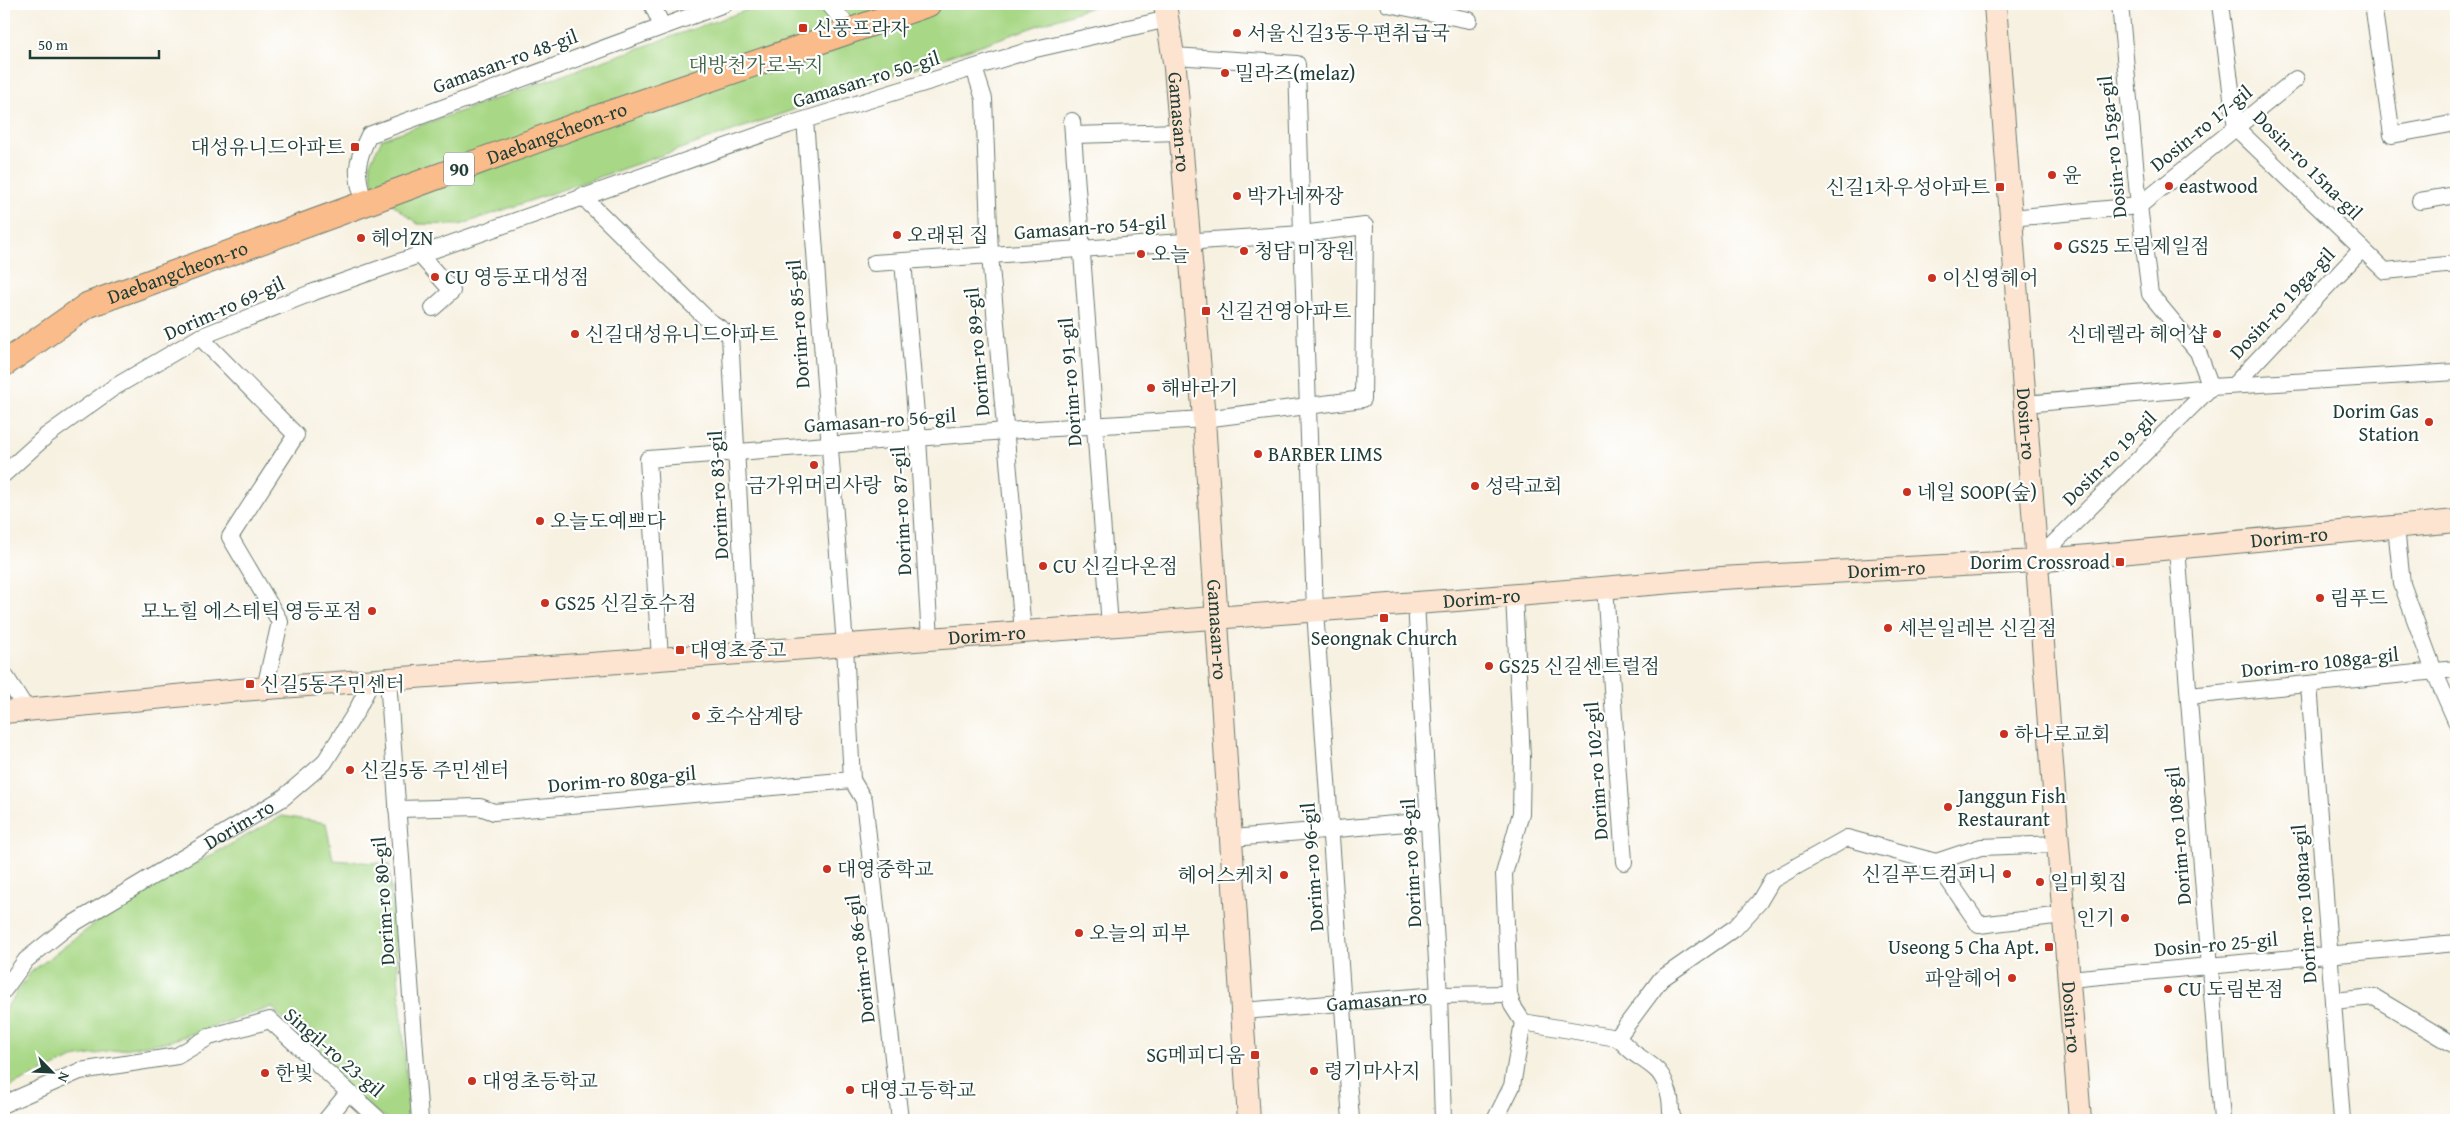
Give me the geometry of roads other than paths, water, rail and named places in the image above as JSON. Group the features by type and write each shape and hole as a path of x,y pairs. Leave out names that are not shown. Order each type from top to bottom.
{"main road":[{"name":"Daebangcheon-ro","path":"4,364 88,305 608,114 928,4"},
{"name":"Dosin-ro","path":"1995,4 2080,1120"},
{"name":"Gamasan-ro","path":"1167,12 1174,56 1204,419 1233,838 1249,1120"},
{"name":"Dorim-ro","path":"4,712 265,688 1315,611 1721,578 2036,560 2456,521"}],"street":[{"path":"652,4 662,26"},
{"name":"Gamasan-ro 48-gil","path":"364,204 357,177 358,157 369,135 724,4"},
{"path":"829,4 851,30"},
{"path":"1388,4 1469,20"},
{"name":"Dosin-ro 15ga-gil","path":"2120,4 2139,206 2150,294 2198,352 2211,387"},
{"name":"Dosin-ro 15na-gil","path":"2220,4 2236,128 2385,271 2456,264"},
{"path":"2373,4 2392,134 2456,123"},
{"name":"Gamasan-ro 50-gil","path":"427,253 582,196 805,120 1031,50 1167,12"},
{"path":"1174,56 1297,64 1315,611"},
{"name":"Dorim-ro 89-gil","path":"974,68 984,99 990,255 1023,632"},
{"name":"Dosin-ro 17-gil","path":"2139,206 2296,79"},
{"name":"Dorim-ro 85-gil","path":"805,120 844,646"},
{"name":"Dorim-ro 91-gil","path":"1110,626 1072,128 1180,132"},
{"path":"2420,201 2456,195"},
{"name":"Dorim-ro 83-gil","path":"582,196 708,320 730,335 747,653"},
{"path":"2011,218 2139,206"},
{"path":"1188,241 1302,234 1366,226 1363,399 1204,419"},
{"name":"Gamasan-ro 54-gil","path":"874,263 1188,241"},
{"name":"Dosin-ro 19ga-gil","path":"2234,386 2362,249"},
{"path":"427,253 452,290 433,308"},
{"name":"Dorim-ro 69-gil","path":"4,474 46,436 113,388 200,337 310,293 427,253"},
{"name":"Dorim-ro 87-gil","path":"902,261 918,438 930,639"},
{"path":"200,337 296,435 230,537 280,622 265,688"},
{"name":"Dosin-ro 19-gil","path":"2025,404 2211,387 2456,372"},
{"name":"Dosin-ro 19-gil","path":"2036,560 2211,387"},
{"name":"Gamasan-ro 56-gil","path":"660,659 648,459 1006,431 1204,419"},
{"path":"2396,527 2402,584 2434,671 2456,720"},
{"name":"Dorim-ro 108-gil","path":"2176,548 2222,1120"},
{"name":"Dorim-ro 102-gil","path":"1605,588 1624,862"},
{"path":"1495,1120 1512,1086 1523,1022 1512,1004 1509,994 1504,874 1521,813 1522,785 1514,595"},
{"name":"Dorim-ro 98-gil","path":"1416,603 1440,995 1443,1120"},
{"name":"Dorim-ro 96-gil","path":"1315,611 1351,1120"},
{"name":"Dorim-ro 86-gil","path":"844,646 852,780 864,800 900,1120"},
{"name":"Dorim-ro 108ga-gil","path":"2188,696 2456,669"},
{"path":"4,674 27,710"},
{"name":"Dorim-ro 80-gil","path":"380,680 397,809 420,1120"},
{"name":"Dorim-ro","path":"4,990 26,960 66,928 283,798 324,763 356,712 380,680"},
{"name":"Dorim-ro 108na-gil","path":"2309,684 2342,1120"},
{"name":"Dorim-ro 80ga-gil","path":"397,809 480,807 494,812 852,780"},
{"path":"1233,838 1430,821"},
{"path":"1617,1038 1661,979 1736,927 1759,902 1772,880 1846,838 1936,862 1981,847 2058,844"},
{"path":"1936,862 1979,925 2063,916"},
{"name":"Dosin-ro 25-gil","path":"2069,979 2456,943"},
{"name":"Gamasan-ro","path":"1243,1012 1440,995 1509,994"},
{"path":"2333,1001 2374,997 2456,1046"},
{"name":"Singil-ro 23-gil","path":"4,1104 80,1071 177,1056 209,1037 270,1020 379,1120"},
{"path":"1523,1022 1617,1038 1663,1075 1670,1096 1671,1117 1674,1120"},
{"path":"326,1120 348,1093"}],"place":[{"name":"신풍프라자","path":"803,28"},
{"name":"서울신길3동우편취급국","path":"1237,33"},
{"name":"밀라즈(melaz)","path":"1225,73"},
{"name":"대성유니드아파트","path":"355,147"},
{"name":"윤","path":"2052,175"},
{"name":"eastwood","path":"2169,186"},
{"name":"신길1차우성아파트","path":"2000,187"},
{"name":"박가네짜장","path":"1237,196"},
{"name":"오래된 집","path":"897,235"},
{"name":"헤어ZN","path":"361,238"},
{"name":"GS25 도림제일점","path":"2058,246"},
{"name":"청담 미장원","path":"1244,251"},
{"name":"오늘","path":"1141,254"},
{"name":"CU 영등포대성점","path":"435,277"},
{"name":"이신영헤어","path":"1932,278"},
{"name":"신길건영아파트","path":"1206,311"},
{"name":"신길대성유니드아파트","path":"575,334"},
{"name":"신데렐라 헤어샵","path":"2217,334"},
{"name":"해바라기","path":"1151,388"},
{"name":"Dorim Gas Station","path":"2429,422"},
{"name":"BARBER LIMS","path":"1258,454"},
{"name":"금가위머리사랑","path":"814,465"},
{"name":"성락교회","path":"1475,486"},
{"name":"네일 SOOP(숲)","path":"1907,492"},
{"name":"오늘도예쁘다","path":"540,521"},
{"name":"Dorim Crossroad","path":"2120,562"},
{"name":"CU 신길다온점","path":"1043,566"},
{"name":"림푸드","path":"2320,598"},
{"name":"GS25 신길호수점","path":"545,603"},
{"name":"모노힐 에스테틱 영등포점","path":"372,611"},
{"name":"Seongnak Church","path":"1384,618"},
{"name":"세븐일레븐 신길점","path":"1888,628"},
{"name":"대영초중고","path":"680,650"},
{"name":"GS25 신길센트럴점","path":"1489,666"},
{"name":"신길5동주민센터","path":"250,684"},
{"name":"호수삼계탕","path":"696,716"},
{"name":"하나로교회","path":"2004,734"},
{"name":"신길5동 주민센터","path":"350,770"},
{"name":"Janggun Fish Restaurant","path":"1948,807"},
{"name":"대영중학교","path":"827,869"},
{"name":"신길푸드컴퍼니","path":"2007,874"},
{"name":"헤어스케치","path":"1284,875"},
{"name":"일미횟집","path":"2040,882"},
{"name":"인기","path":"2125,918"},
{"name":"오늘의 피부","path":"1079,933"},
{"name":"Useong 5 Cha Apt.","path":"2049,947"},
{"name":"파알헤어","path":"2012,978"},
{"name":"CU 도림본점","path":"2168,989"},
{"name":"SG메피디움","path":"1255,1055"},
{"name":"령기마사지","path":"1314,1071"},
{"name":"한빛","path":"265,1073"},
{"name":"대영초등학교","path":"472,1081"},
{"name":"대영고등학교","path":"850,1090"}],"park label":[{"name":"대방천가로녹지","path":"756,65"}]}
